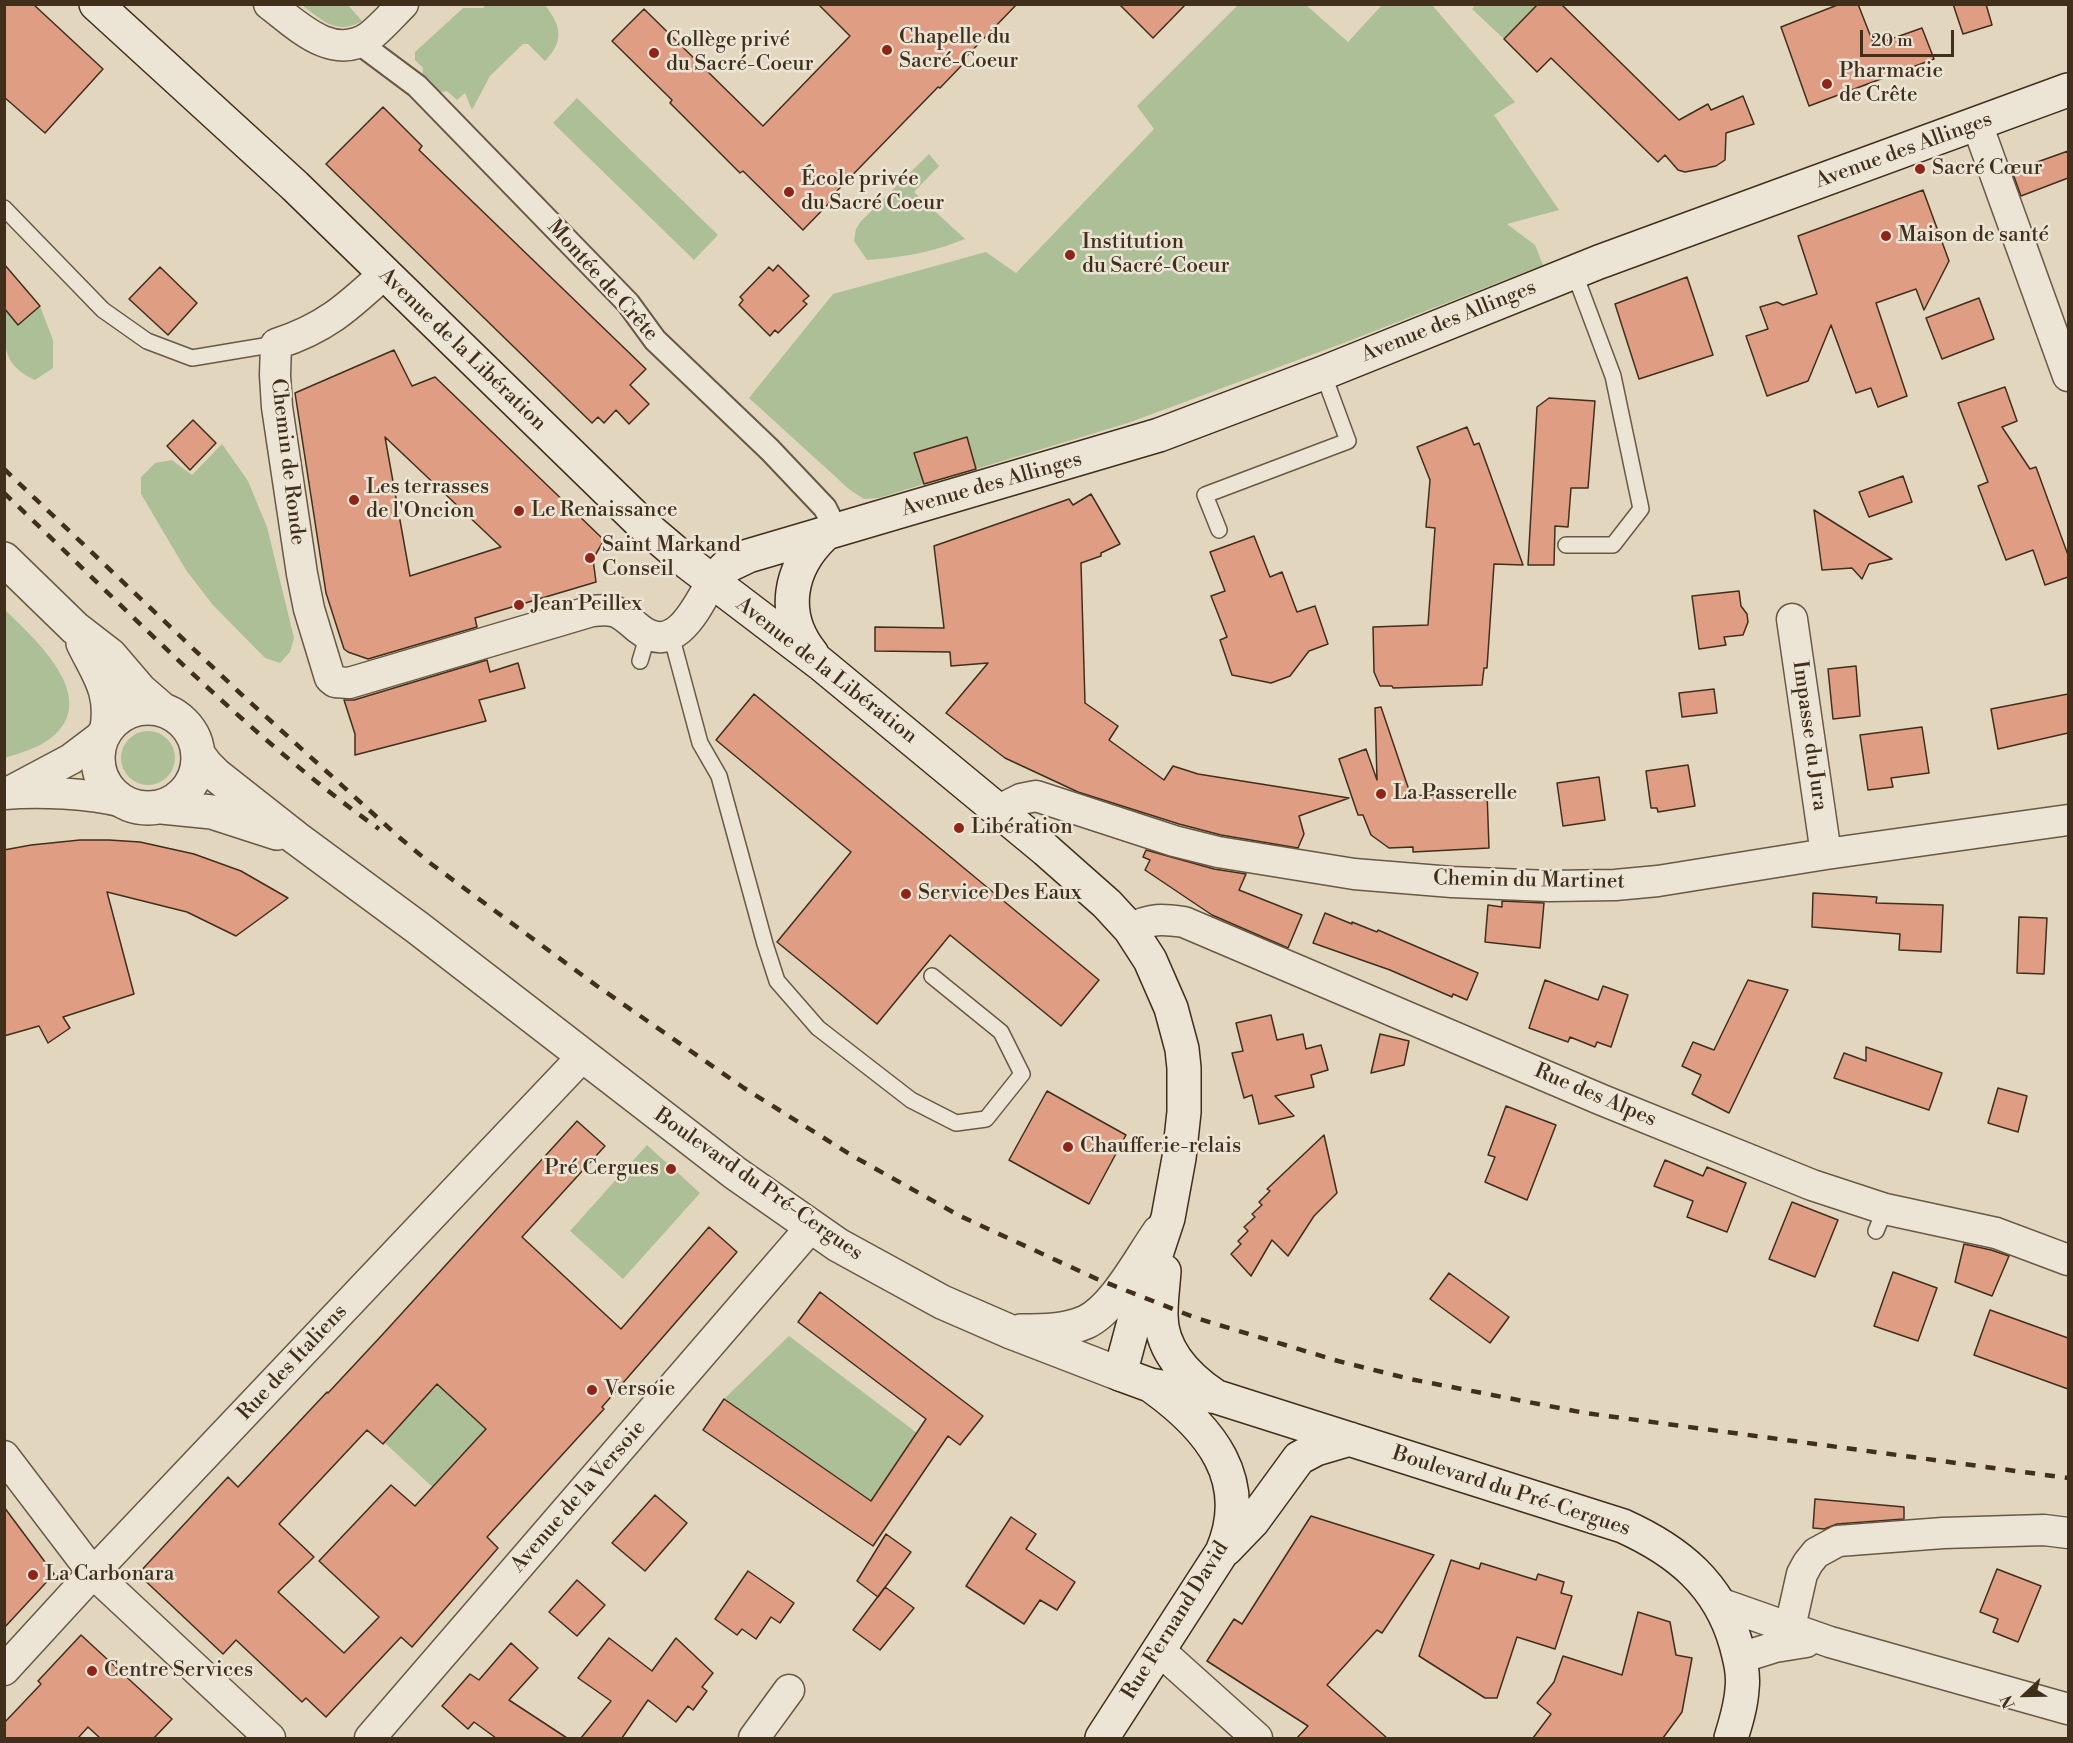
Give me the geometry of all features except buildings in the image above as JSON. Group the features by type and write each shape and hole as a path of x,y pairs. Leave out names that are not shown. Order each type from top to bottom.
{"main road":[{"name":"Avenue de la Libération","path":"96,4 265,158 619,503 664,543 821,664 999,810 1087,886 1130,929 1150,960 1171,1008 1182,1049 1184,1077 1183,1120 1168,1218 1120,1374"},
{"name":"Avenue des Allinges","path":"712,581 737,560 1149,438 1323,373 1574,272 2068,90"},
{"path":"821,664 807,649 797,630 792,599 798,568 809,550 830,532"},
{"path":"4,559 75,628 110,655 140,690 163,710 187,726 195,739 198,754 195,777 187,790 176,800 162,807 146,808 123,802 110,792 100,771 98,756 100,741 118,717 132,710 148,708 163,710"},
{"path":"75,628 102,680 109,699 110,714 106,731"},
{"name":"Boulevard du Pré-Cergues","path":"198,754 216,775 296,838 418,928 749,1184 865,1262 918,1290 1011,1332 1150,1385 1217,1397 1623,1526 1670,1551 1709,1587 1734,1635 1740,1658 1743,1687 1731,1738"},
{"name":"Boulevard du Pré-Cergues","path":"162,807 212,812 296,838"},
{"path":"1011,1332 1055,1330 1084,1323 1096,1316 1115,1297 1168,1218"},
{"path":"1168,1218 1162,1328 1168,1345 1184,1371 1197,1384 1217,1397"},
{"name":"Rue Fernand David","path":"1102,1738 1222,1552 1228,1537 1233,1505 1231,1488 1221,1457 1199,1427 1150,1385"},
{"path":"1222,1552 1253,1521 1299,1458 1316,1449 1350,1439"}],"street":[{"path":"269,4 322,42 346,45 367,38 404,4"},
{"name":"Montée de Crête","path":"358,42 417,86 628,303 655,340 770,450 825,507 830,532"},
{"path":"1977,124 2068,376"},
{"path":"276,345 300,337 326,323 384,273"},
{"name":"Chemin de Ronde","path":"276,345 274,375 277,407 302,574 327,671 335,682 349,683 592,611 618,612 629,618 653,644"},
{"name":"Avenue des Allinges","path":"653,644 682,628 692,617 712,581"},
{"name":"Impasse du Jura","path":"1792,619 1826,854"},
{"path":"6,794 71,759 106,731"},
{"path":"6,794 87,795 123,802"},
{"name":"Chemin du Martinet","path":"999,810 1021,799 1036,796 1174,841 1218,852 1354,874 1452,882 1549,886 1615,885 1658,881 1826,854 2068,820"},
{"name":"Rue des Alpes","path":"1130,929 1145,921 1161,919 1184,922 1602,1100 1812,1185 1880,1220 1996,1233 2068,1260"},
{"name":"Rue des Italiens","path":"4,1670 583,1056"},
{"name":"Avenue de la Versoie","path":"370,1738 811,1227"},
{"path":"4,1456 93,1573 270,1738"},
{"path":"1788,1636 1802,1574 1816,1553 1838,1540 2033,1530 2068,1533"},
{"path":"1719,1603 1788,1636 1830,1642 2068,1709"},
{"path":"1740,1658 1788,1636"},
{"path":"1159,1650 1257,1738"},
{"path":"754,1738 789,1689"}],"lane":[{"path":"4,208 103,310 147,340 192,358 276,345"},
{"path":"1566,545 1613,545 1641,509 1613,376 1574,272"},
{"path":"1219,530 1206,495 1348,441 1323,373"},
{"path":"653,644 700,743 719,776 777,981 818,1028 910,1100 956,1123 986,1119 1022,1074 1001,1032 932,976"}],"green space":[{"path":"487,4 545,5 555,20 558,40 545,61 528,44 523,44 490,76 472,110 465,93 457,100 447,91 437,93 422,79 423,68 415,60 415,52 463,8 483,8"},
{"path":"302,5 348,5 362,21 344,27 337,26 323,21"},
{"path":"1238,5 1306,5 1348,42 1382,5 1432,5 1515,102 1494,115 1559,210 1507,224 1535,245 1543,265 1349,341 1128,423 976,469 967,437 914,453 924,484 879,498 864,499 850,490 749,398 833,294 986,252 1016,273 1154,129 1137,106"},
{"path":"1475,5 1538,5 1504,39 1472,9"},
{"path":"577,98 718,235 694,260 553,123"},
{"path":"929,154 939,166 914,192 965,239 917,254 867,260 854,241 856,229 861,221"},
{"path":"40,306 53,340 53,368 35,380 24,374 10,360 5,342 4,308 18,324"},
{"path":"222,444 248,481 267,527 294,638 290,652 280,663 265,658 212,604 186,570 141,494 141,477 155,463 172,460 192,475"},
{"path":"5,610 46,652 67,687 69,705 65,722 51,738 35,747 5,758"},
{"path":"148,731 158,733 167,739 173,748 175,758 173,768 167,777 158,783 148,785 138,783 129,777 123,768 121,758 123,748 129,739 138,733"},
{"path":"647,1145 700,1193 623,1279 570,1231"},
{"path":"789,1336 917,1433 871,1501 724,1399"},
{"path":"437,1384 492,1435 479,1436 441,1477 440,1494 385,1443 399,1427 387,1416"}],"railway":[{"path":"4,469 241,694 430,863 597,986 744,1088 851,1155 960,1216 1097,1279 1196,1318 1338,1361 1410,1379 1585,1413 2068,1478"},
{"path":"4,493 186,668 280,752 379,829"}],"place":[{"name":"Chapelle du Sacré-Coeur","path":"887,50"},
{"name":"Collège privé du Sacré-Coeur","path":"654,53"},
{"name":"Pharmacie de Crête","path":"1827,84"},
{"name":"Sacré Cœur","path":"1920,169"},
{"name":"École privée du Sacré Coeur","path":"789,192"},
{"name":"Maison de santé","path":"1886,236"},
{"name":"Institution du Sacré-Coeur","path":"1070,255"},
{"name":"Les terrasses de l'Oncion","path":"354,500"},
{"name":"Le Renaissance","path":"519,511"},
{"name":"Saint Markand Conseil","path":"590,558"},
{"name":"Jean Peillex","path":"519,605"},
{"name":"La Passerelle","path":"1381,794"},
{"name":"Libération","path":"959,828"},
{"name":"Service Des Eaux","path":"906,894"},
{"name":"Chaufferie-relais","path":"1068,1147"},
{"name":"Pré Cergues","path":"671,1169"},
{"name":"Versoie","path":"592,1390"},
{"name":"La Carbonara","path":"33,1575"},
{"name":"Centre Services","path":"92,1671"}]}
